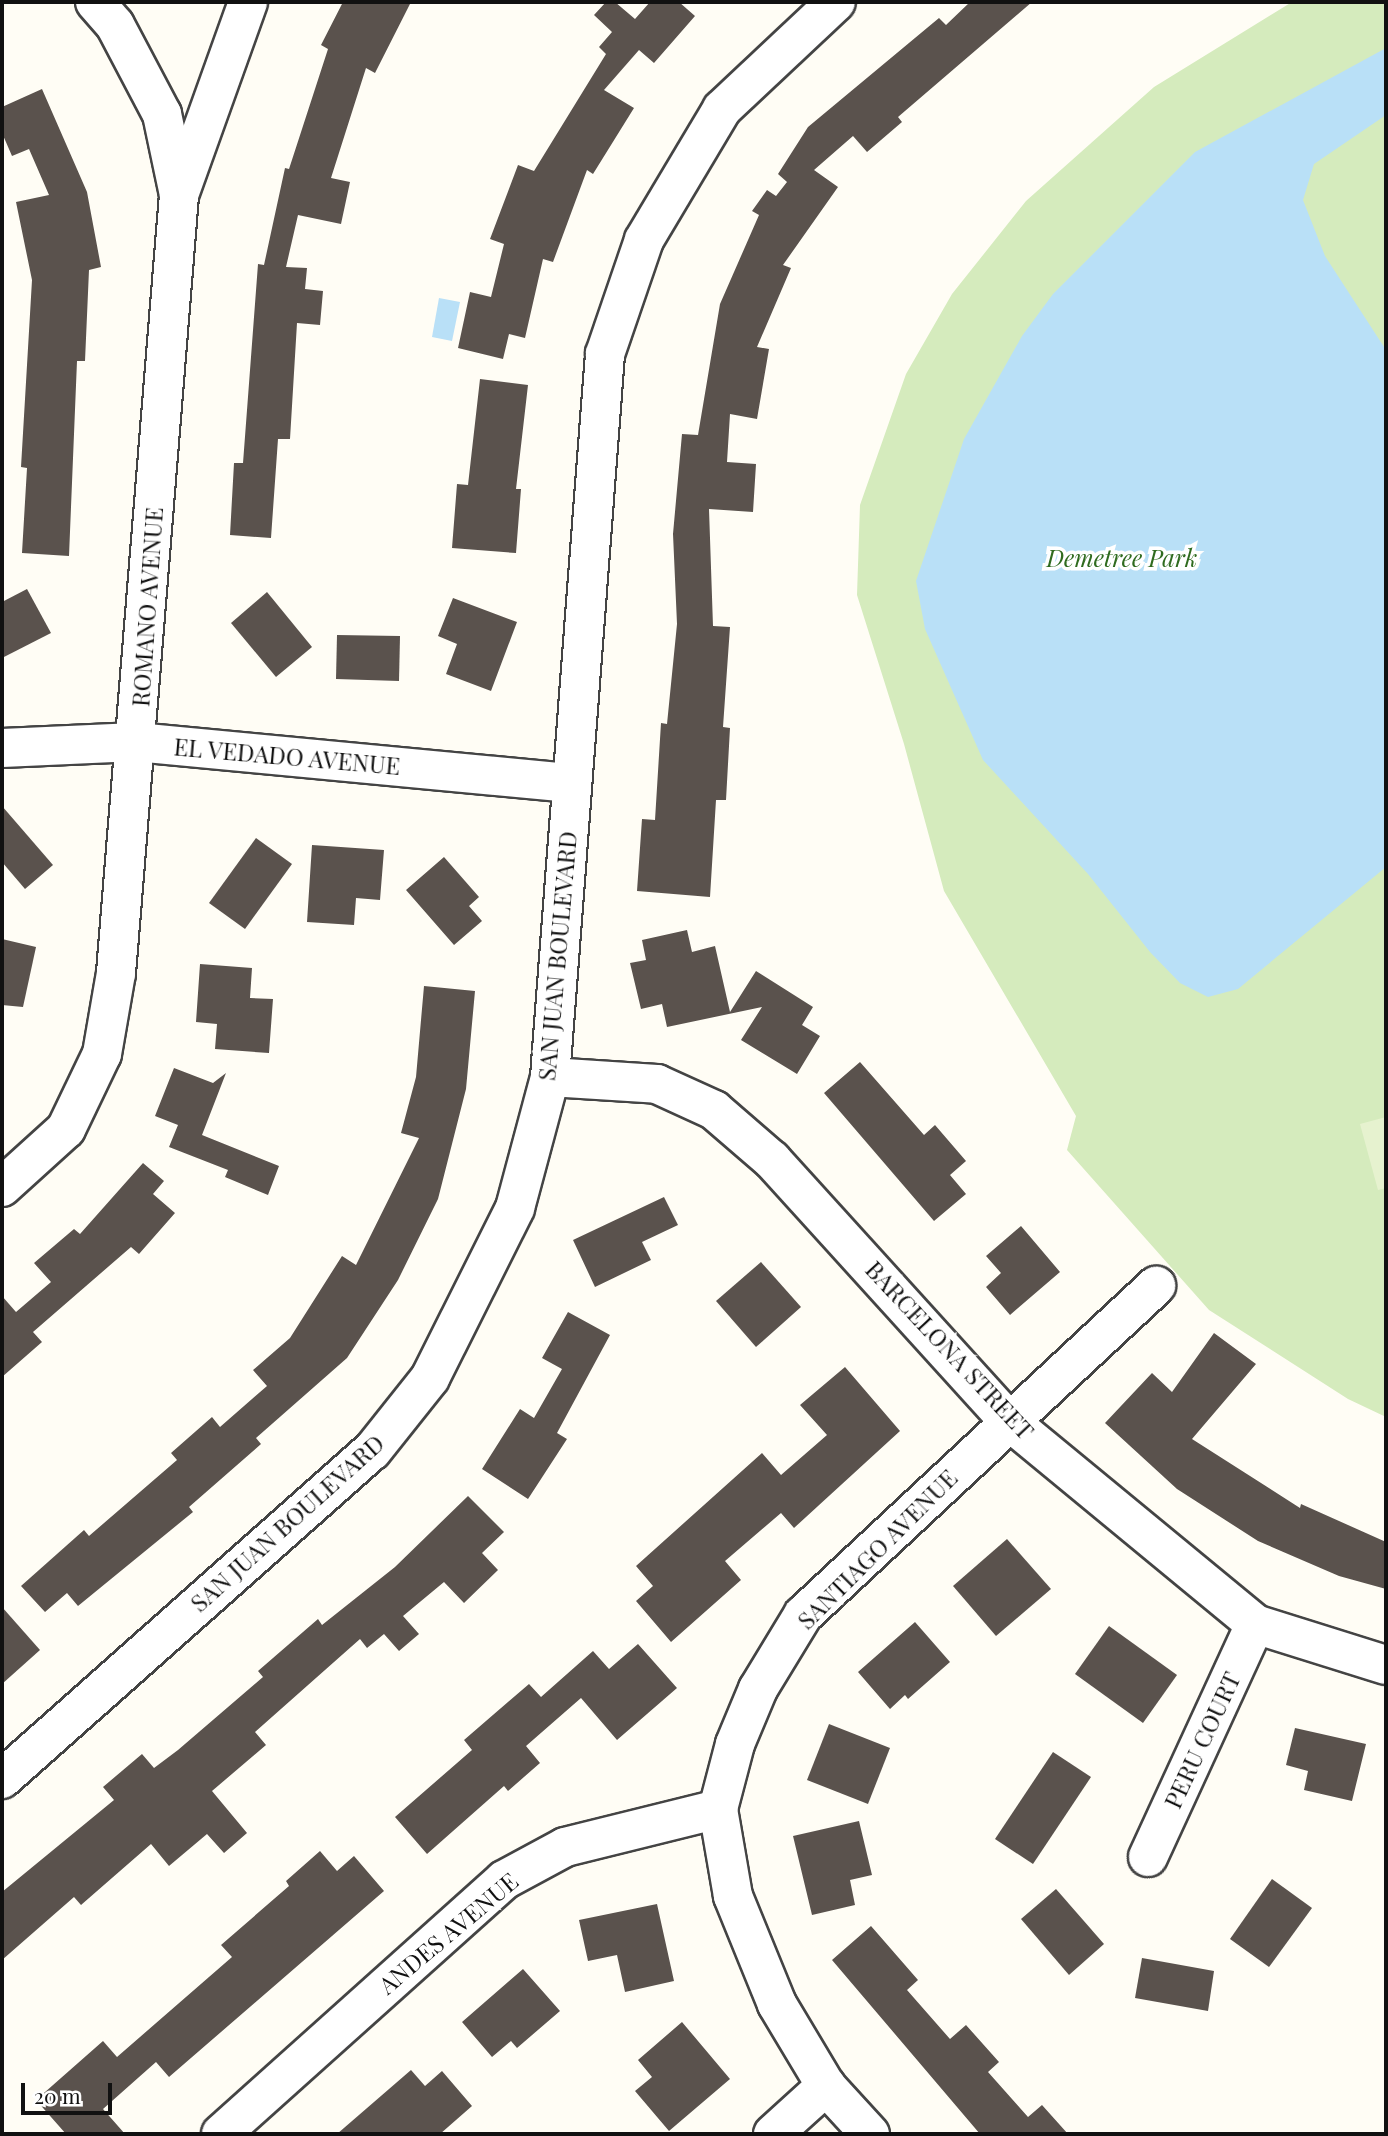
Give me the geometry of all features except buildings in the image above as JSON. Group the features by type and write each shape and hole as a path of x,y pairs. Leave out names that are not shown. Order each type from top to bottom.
{"street":[{"path":"95,2 115,25 162,114 179,195"},
{"name":"ROMANO AVENUE","path":"2,1187 66,1129 102,1054 116,973 179,195 248,2"},
{"name":"SAN JUAN BOULEVARD","path":"2,1779 372,1451 430,1378 515,1208 550,1077 571,783 609,342 644,240 722,109 836,2"},
{"name":"EL VEDADO AVENUE","path":"2,748 136,742 571,783"},
{"name":"BARCELONA STREET","path":"550,1077 657,1084 714,1110 772,1160 1009,1421 1255,1623 1386,1665"},
{"name":"SANTIAGO AVENUE","path":"870,2134 826,2086 777,2004 733,1896 718,1810 736,1744 758,1689 803,1615 1156,1286"},
{"name":"PERU COURT","path":"1148,1857 1255,1623"},
{"name":"ANDES AVENUE","path":"221,2134 504,1880 565,1847 718,1810"},
{"path":"773,2134 826,2086"}],"green space":[{"name":"Demetree Park","path":"1292,2 1386,2 1386,1417 1348,1399 1209,1310 1067,1150 1076,1116 944,891 904,744 857,595 860,505 906,374 952,294 1026,201 1154,87"},
{"path":"1386,1117 1386,1188 1378,1190 1360,1124"}],"water":[{"path":"1386,48 1386,115 1314,164 1303,200 1325,256 1386,350 1386,867 1238,989 1208,997 1180,983 1150,952 1088,874 983,760 925,629 916,581 964,439 1022,336 1053,294 1195,152"},
{"path":"439,298 460,302 452,341 432,337"}]}
